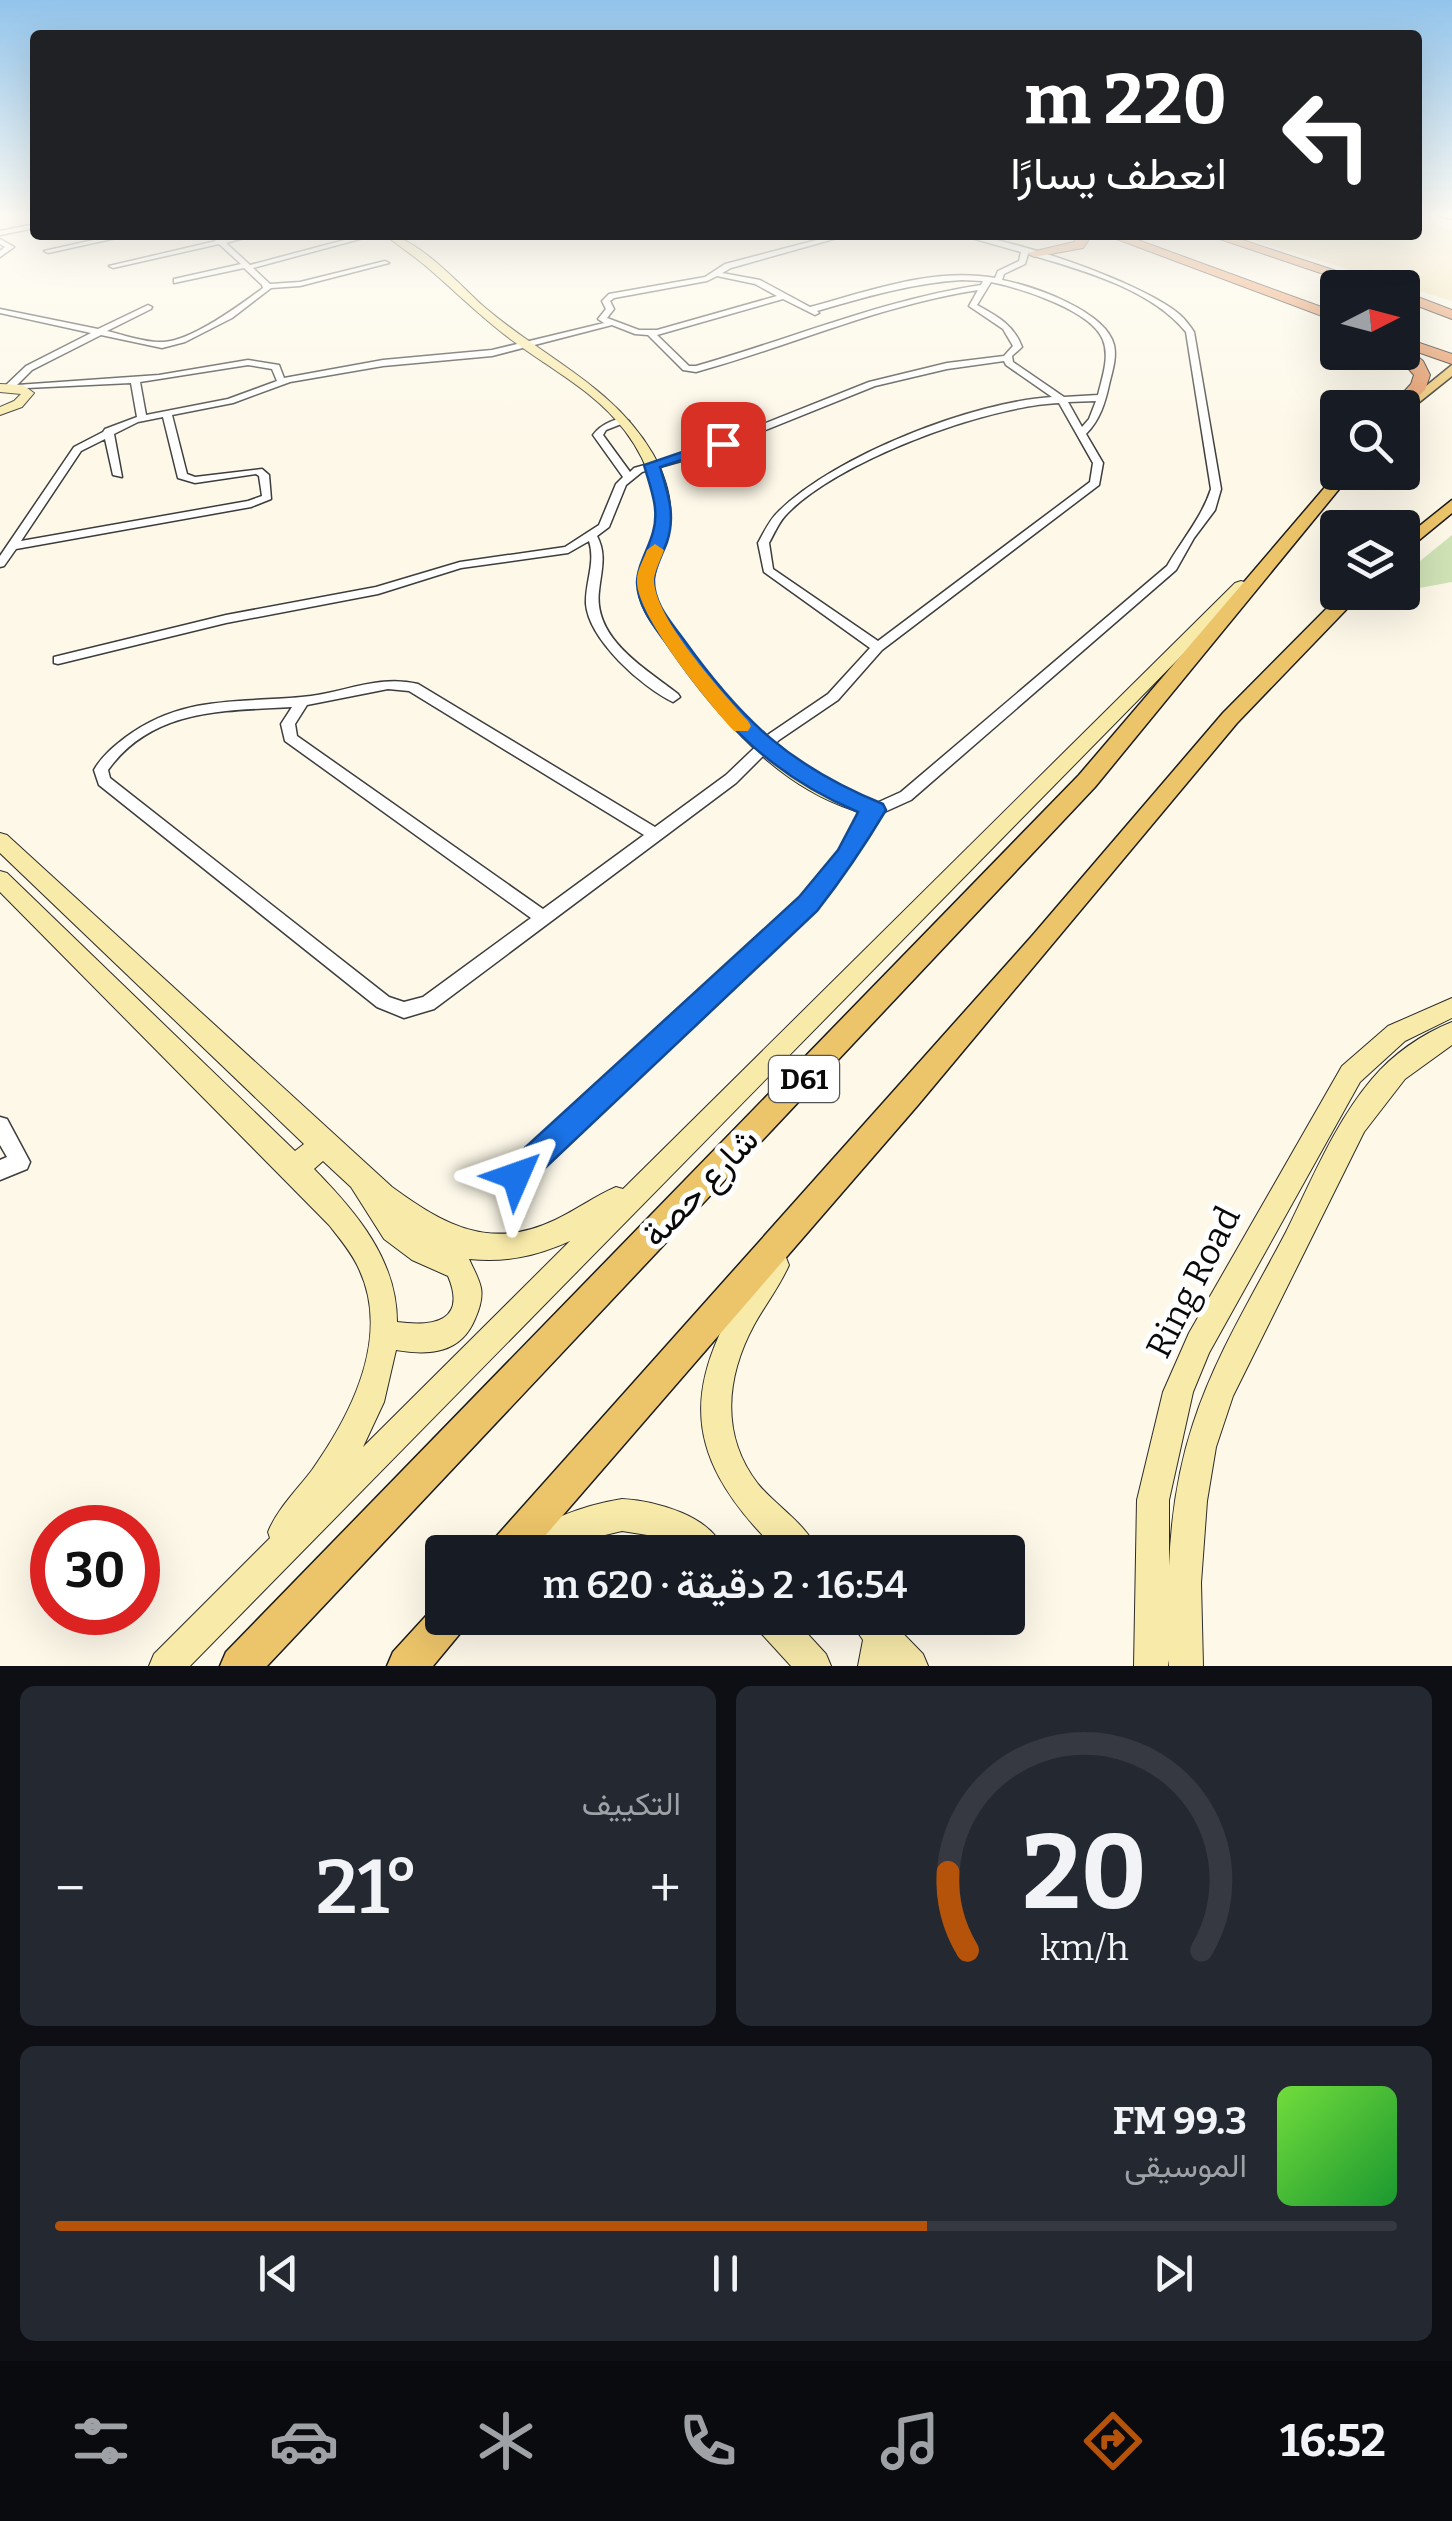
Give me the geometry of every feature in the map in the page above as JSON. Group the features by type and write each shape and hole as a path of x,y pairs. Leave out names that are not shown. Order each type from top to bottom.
{"highway":[{"path":"1270,293 1320,311"},
{"path":"1420,298 1452,302"},
{"path":"1420,301 1452,313"},
{"path":"1420,341 1452,346"},
{"path":"1420,346 1452,359"}],"main road":[{"path":"1420,396 1452,370"},
{"path":"1420,396 1452,384"},
{"name":"شارع حصة","path":"240,1666 1086,781 1331,490"},
{"path":"1420,533 1452,505"},
{"path":"521,1535 812,1208 1106,867 1232,713 1336,610"},
{"path":"407,1666 435,1635"}],"street":[{"path":"0,311 152,346 173,343 229,316 258,293"},
{"path":"461,293 527,346 598,392 624,420 652,465 664,512 646,579 650,606 714,696 764,746 822,788 875,810"},
{"path":"633,293 606,301 609,312 602,319 608,324 651,334 784,296"},
{"path":"778,293 832,322"},
{"path":"810,310 880,293"},
{"path":"651,334 686,368 694,369 759,351 832,322 939,293"},
{"path":"58,660 242,616 378,590 460,565 558,553 593,538 612,516 619,488 628,476 652,465 702,452 872,384 946,366 1007,358 1018,347 1013,334 994,316 973,306 982,293"},
{"path":"1033,293 1081,313 1103,330 1111,350 1094,420 1081,434"},
{"path":"516,1176 808,904 846,856 864,820 875,810 906,796 1172,568 1214,503 1216,477 1186,324 1158,302 1134,293"},
{"path":"2,414 29,368 148,307"},
{"path":"0,564 77,449 108,431 142,418 230,401 282,381 383,364 472,356 608,324"},
{"path":"654,834 414,687 384,684 302,702 230,702 174,715 146,730 103,766 102,778 383,1002 396,1009 412,1010 434,1000 731,779 764,746 833,697 878,647 1092,486 1099,469 1062,400 1007,358"},
{"path":"13,390 263,364 278,369 282,381"},
{"path":"135,379 142,418"},
{"path":"878,647 768,570 761,550 772,522 841,472 903,440 1011,405 1100,398"},
{"path":"12,546 267,498 264,476 254,470 199,480 182,476 166,413"},
{"path":"624,420 603,428 598,435 628,476"},
{"path":"108,431 118,474"},
{"path":"593,538 599,553 592,602 602,630 614,648 673,697"},
{"path":"166,1666 1205,625 1254,571 1280,553"},
{"path":"302,702 288,724 290,738 543,918"},
{"path":"0,841 324,1143 436,1235 488,1248 527,1245 564,1232 651,1178"},
{"path":"0,879 294,1170 364,1250 381,1296 384,1334 375,1383 354,1435 231,1601"},
{"name":"Ring Road","path":"1151,1666 1153,1500 1164,1438 1199,1343 1351,1074 1368,1053 1401,1028 1452,1008"},
{"path":"1186,1666 1183,1614 1188,1508 1202,1443 1222,1387 1343,1148 1377,1091 1399,1066 1452,1033"},
{"path":"0,1126 7,1132 20,1162 0,1170"},
{"path":"294,1170 324,1143"},
{"path":"359,1174 373,1203 394,1229 422,1250 458,1266 468,1290 460,1320 436,1340 417,1342 384,1334"},
{"path":"779,1535 731,1471 718,1429 716,1387 730,1336 812,1208"},
{"path":"556,1535 599,1516 636,1514 672,1525 686,1535"},
{"path":"786,1635 814,1666"},
{"path":"873,1639 911,1666"}],"green space":[{"path":"1452,535 1452,582 1420,588 1420,561"}],"sand":[{"path":"1425,293 1452,293 1452,301"}],"slow traffic":[{"path":"655,550 646,579 650,606 714,696 741,726"}],"route":[{"path":"516,1176 808,904 832,876 864,820 875,810 822,788 750,735 714,696 650,606 647,570 662,530 664,512 652,465 723,444"}]}
